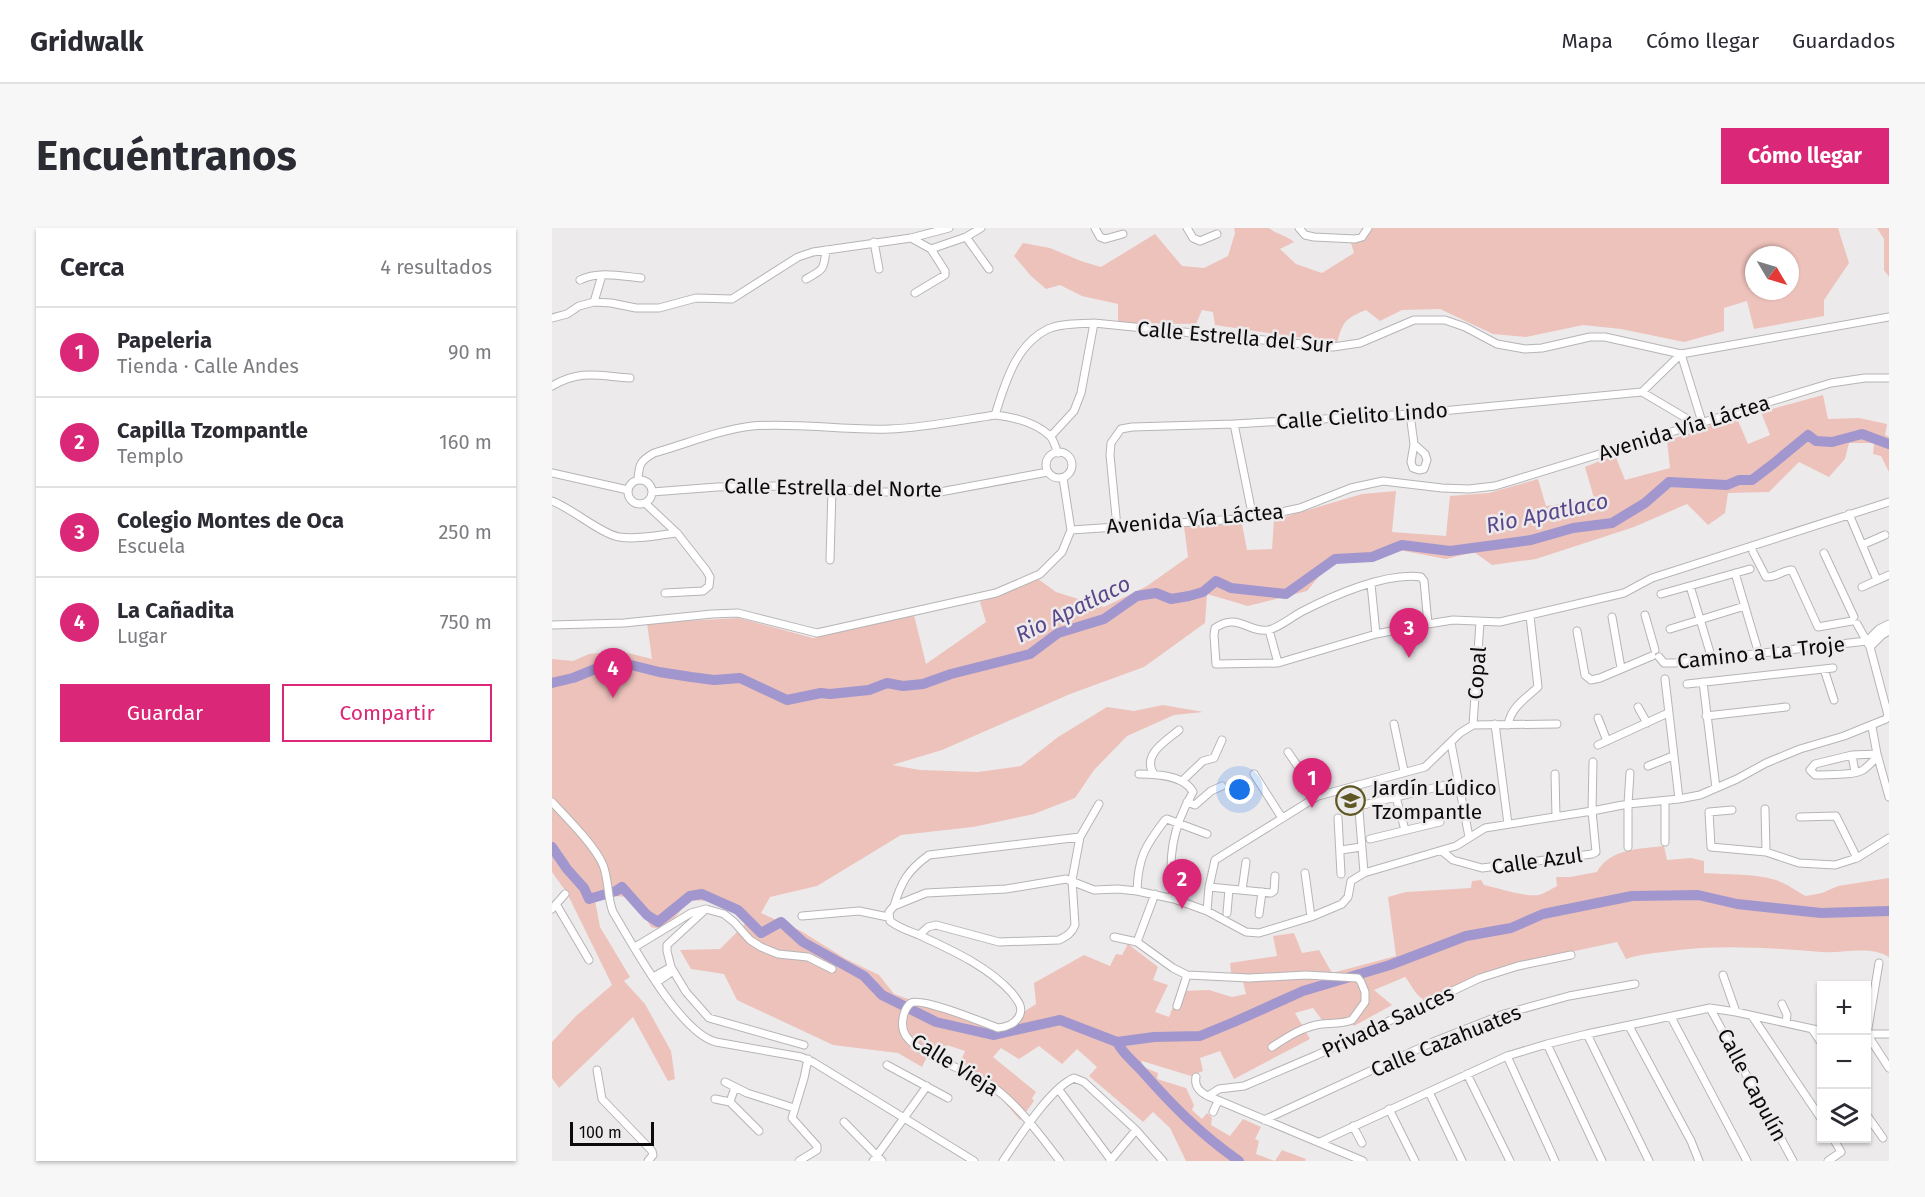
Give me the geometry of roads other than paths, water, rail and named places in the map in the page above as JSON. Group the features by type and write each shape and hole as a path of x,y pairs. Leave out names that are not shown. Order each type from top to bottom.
{"street":[{"path":"552,318 594,302 636,308 659,308 696,298 732,299 798,257 813,252 911,238 949,228"},
{"path":"931,249 966,237 981,228"},
{"path":"1095,228 1100,237 1105,239 1123,234"},
{"path":"1187,228 1193,238 1200,241 1217,234"},
{"path":"1299,228 1305,235 1314,237 1355,239 1362,237 1368,228"},
{"path":"966,237 989,268"},
{"path":"911,238 931,249 945,271 945,275 915,293"},
{"path":"874,242 879,270"},
{"path":"806,279 821,271 825,266 826,250"},
{"path":"594,302 602,275"},
{"path":"580,280 588,276 602,275 641,278"},
{"name":"Calle Estrella del Sur","path":"995,415 1006,382 1021,352 1049,328 1067,325 1094,323 1333,348 1360,343 1414,320 1445,320 1465,327 1497,344 1525,349 1542,348 1590,337 1605,337 1681,354 1889,316"},
{"path":"1051,436 1074,411 1081,393 1094,323"},
{"path":"1681,354 1699,423 1642,392 1681,354"},
{"path":"552,386 568,377 583,374 630,378"},
{"name":"Avenida Vía Láctea","path":"1071,530 1253,518 1300,508 1351,488 1383,481 1442,488 1469,489 1495,486 1831,383 1865,378 1889,378"},
{"name":"Calle Cielito Lindo","path":"1117,527 1110,455 1111,443 1121,429 1410,414 1642,392"},
{"path":"1410,414 1414,444"},
{"path":"638,480 639,465 654,453 751,426 792,424 841,429 891,429 995,415 1012,416 1028,422 1051,436 1058,453"},
{"path":"1234,424 1253,518"},
{"path":"1058,453 1066,454 1072,461 1072,469 1063,478 1054,477 1047,468 1050,456 1058,453"},
{"name":"Calle Estrella del Norte","path":"652,492 764,486 880,492 940,492 1048,472"},
{"path":"552,473 628,490"},
{"path":"552,625 624,623 738,613 809,632 824,632 996,593 1040,574 1055,562 1062,552 1071,530 1063,478"},
{"path":"638,480 650,484 652,492 650,499 645,503 638,504 631,501 628,490 632,483 638,480"},
{"path":"830,560 832,489"},
{"path":"552,501 617,537 634,538 677,533"},
{"path":"1428,624 1424,581 1421,577 1405,577 1344,592 1269,630 1259,630 1236,621 1222,623 1215,628 1216,664 1278,663 1376,634 1428,624 1453,620 1500,622 1530,616 1624,593 1652,578 1889,502"},
{"path":"645,503 677,533 710,577 709,586 703,591 665,593"},
{"path":"1849,514 1876,580"},
{"path":"1862,544 1885,535"},
{"path":"1753,552 1766,577 1770,578 1792,570 1818,627 1854,621"},
{"path":"894,906 926,893 1006,889 1061,879 1072,880 1094,890 1118,889 1155,894 1207,911 1251,933 1263,932 1311,917 1345,902 1351,881 1364,873 1456,846 1485,828 1592,812 1628,804 1700,795 1800,749 1872,726 1887,718 1869,644 1854,621 1824,553"},
{"path":"1661,594 1750,569"},
{"path":"1735,573 1759,654"},
{"path":"1862,586 1889,575"},
{"path":"1371,584 1376,634"},
{"path":"1690,586 1712,659"},
{"path":"1670,629 1745,606"},
{"name":"Camino a La Troje","path":"1645,615 1655,654 1664,663 1869,644"},
{"path":"1508,725 1509,716 1523,698 1538,687 1530,616"},
{"path":"1611,617 1621,668"},
{"name":"Copal","path":"1473,725 1480,622"},
{"path":"1869,644 1887,628"},
{"path":"1269,630 1278,663"},
{"path":"1577,631 1585,675 1588,678 1596,680 1655,654"},
{"path":"1688,684 1833,668"},
{"path":"1824,669 1834,700"},
{"path":"1665,679 1679,799"},
{"path":"1702,682 1716,788"},
{"path":"1638,707 1647,723"},
{"path":"1706,716 1786,707"},
{"path":"1598,745 1668,713"},
{"path":"1598,718 1607,741"},
{"path":"1394,724 1404,771"},
{"path":"1495,724 1508,824"},
{"path":"1207,911 1215,860 1318,796 1425,767 1460,733 1473,725 1557,724"},
{"path":"1872,726 1877,755 1889,797"},
{"path":"1154,774 1150,760 1154,751 1179,730"},
{"path":"1182,781 1203,761 1214,758 1222,740"},
{"path":"1451,743 1469,837"},
{"path":"1288,753 1318,796"},
{"path":"1852,755 1877,755 1865,769 1855,772 1815,775 1810,770 1815,764 1852,755"},
{"path":"1852,755 1855,772"},
{"path":"1648,766 1673,756"},
{"name":"Calle Azul","path":"1442,851 1453,860 1482,868 1596,852 1592,812 1593,762"},
{"path":"1628,847 1630,773"},
{"path":"1139,774 1154,774 1182,781 1193,792 1178,823 1172,843 1170,877 1174,899"},
{"path":"1254,774 1282,818"},
{"path":"1555,774 1556,817"},
{"path":"1359,806 1450,784"},
{"path":"1357,785 1364,873"},
{"path":"1187,802 1195,805 1222,786"},
{"path":"1396,796 1405,830"},
{"path":"552,801 599,858 605,872 613,912 634,947 676,1011 704,1038 811,1061 974,1161"},
{"path":"1665,801 1665,842"},
{"path":"919,935 928,927 936,924 999,942 1059,940 1072,932 1075,925 1072,880 1080,837 1099,804"},
{"path":"1765,809 1766,852"},
{"path":"1732,810 1709,812 1710,847 1766,852 1787,860 1808,864 1835,865 1857,858 1889,838"},
{"path":"1800,817 1836,816 1857,858"},
{"path":"1338,818 1341,874"},
{"path":"1137,891 1141,858 1152,837 1166,819 1207,834"},
{"path":"1370,838 1440,822"},
{"path":"802,916 860,911 888,917 907,874 916,864 930,855 1080,837"},
{"path":"1341,850 1361,847"},
{"path":"1242,890 1246,862"},
{"path":"1305,873 1311,917"},
{"path":"1209,887 1271,893 1274,891 1275,876"},
{"path":"1227,913 1229,889"},
{"path":"1259,914 1262,892"},
{"path":"565,894 554,907 589,960"},
{"path":"1137,942 1155,894"},
{"path":"634,947 691,913 706,909 723,914 734,922 750,940 761,947 778,954 808,957 832,969"},
{"path":"706,909 667,945 672,969 686,992 709,1018 804,1045"},
{"name":"Calle Vieja","path":"888,917 897,926 988,971 1017,1000 1020,1012 1012,1023 998,1028 918,1001 909,1004 904,1014 904,1031 912,1042 928,1053 986,1082 1005,1096 1029,1121 1060,1161"},
{"path":"1114,937 1137,942 1173,968 1187,975 1249,978 1296,975 1354,978 1361,982 1365,992 1365,1002 1352,1020 1341,1024 1322,1024 1306,1028 1272,1047"},
{"name":"Privada Sauces","path":"1208,1096 1219,1089 1244,1086 1317,1055 1480,978 1518,966 1570,956"},
{"path":"1871,1007 1879,963"},
{"path":"655,979 672,969"},
{"path":"1177,1006 1187,975"},
{"path":"1723,975 1736,1012"},
{"name":"Calle Cazahuates","path":"1264,1120 1433,1042 1504,1014 1569,996 1635,984"},
{"path":"1782,1004 1787,1015 1786,1023"},
{"path":"1320,1142 1507,1056 1587,1034 1710,1008 1817,1030"},
{"name":"Calle Capulín","path":"1710,1008 1793,1161"},
{"path":"1752,1016 1817,1114"},
{"path":"1671,1017 1747,1161"},
{"path":"1629,1026 1691,1141 1699,1161"},
{"path":"1812,1029 1817,1037"},
{"path":"1587,1034 1649,1161"},
{"path":"1871,1034 1889,1034"},
{"path":"1867,1035 1889,1068"},
{"path":"1547,1044 1602,1161"},
{"path":"1507,1056 1555,1161"},
{"path":"799,1161 817,1150 817,1146 792,1118 811,1061"},
{"path":"887,1065 948,1098"},
{"path":"597,1070 602,1099 652,1151 653,1155 648,1161"},
{"path":"1467,1074 1510,1161"},
{"path":"1196,1077 1195,1082 1198,1089 1208,1096 1320,1142 1351,1159 1363,1161"},
{"path":"1003,1161 1029,1121 1074,1078 1136,1130 1163,1161"},
{"path":"725,1082 794,1108"},
{"path":"844,1122 877,1159 927,1086"},
{"path":"730,1102 735,1087"},
{"path":"1059,1090 1110,1161 1136,1130"},
{"path":"1428,1092 1462,1161"},
{"path":"715,1099 730,1102 759,1131"},
{"path":"1213,1112 1218,1101"},
{"path":"1389,1109 1415,1161"},
{"path":"1871,1120 1883,1138"},
{"path":"1353,1126 1362,1143"},
{"path":"1828,1161 1841,1152 1836,1143"}],"waterway":[{"name":"Rio Apatlaco","path":"552,683 573,678 615,661 691,677 714,680 740,678 787,700 821,693 869,690 887,683 903,686 923,684 951,674 1030,654 1058,633 1104,619 1137,596 1156,593 1171,599 1189,596 1203,592 1216,581 1231,588 1286,594 1335,559 1372,557 1402,545 1450,551 1531,540 1573,528 1612,523 1645,503 1669,482 1727,485 1739,480 1752,480 1808,435 1816,441 1832,442 1862,434 1889,444"},
{"path":"552,847 584,888 589,899 622,887 647,915 658,922 690,896 702,894 738,910 761,933 781,922 803,942 864,976 882,995 936,1022 993,1035 1060,1020 1117,1042"},
{"path":"1239,1161 1187,1118 1117,1042 1154,1037 1200,1036 1303,991 1390,965 1466,936 1511,928 1543,914 1632,896 1698,895 1737,904 1821,913 1889,911"}],"place":[{"name":"Colegio Montes de Oca","path":"1409,658"},
{"name":"La Cañadita","path":"613,698"},
{"name":"Jardín Lúdico Tzompantle","path":"1351,800"},
{"name":"Papeleria","path":"1312,808"},
{"name":"Capilla Tzompantle","path":"1182,909"}]}
